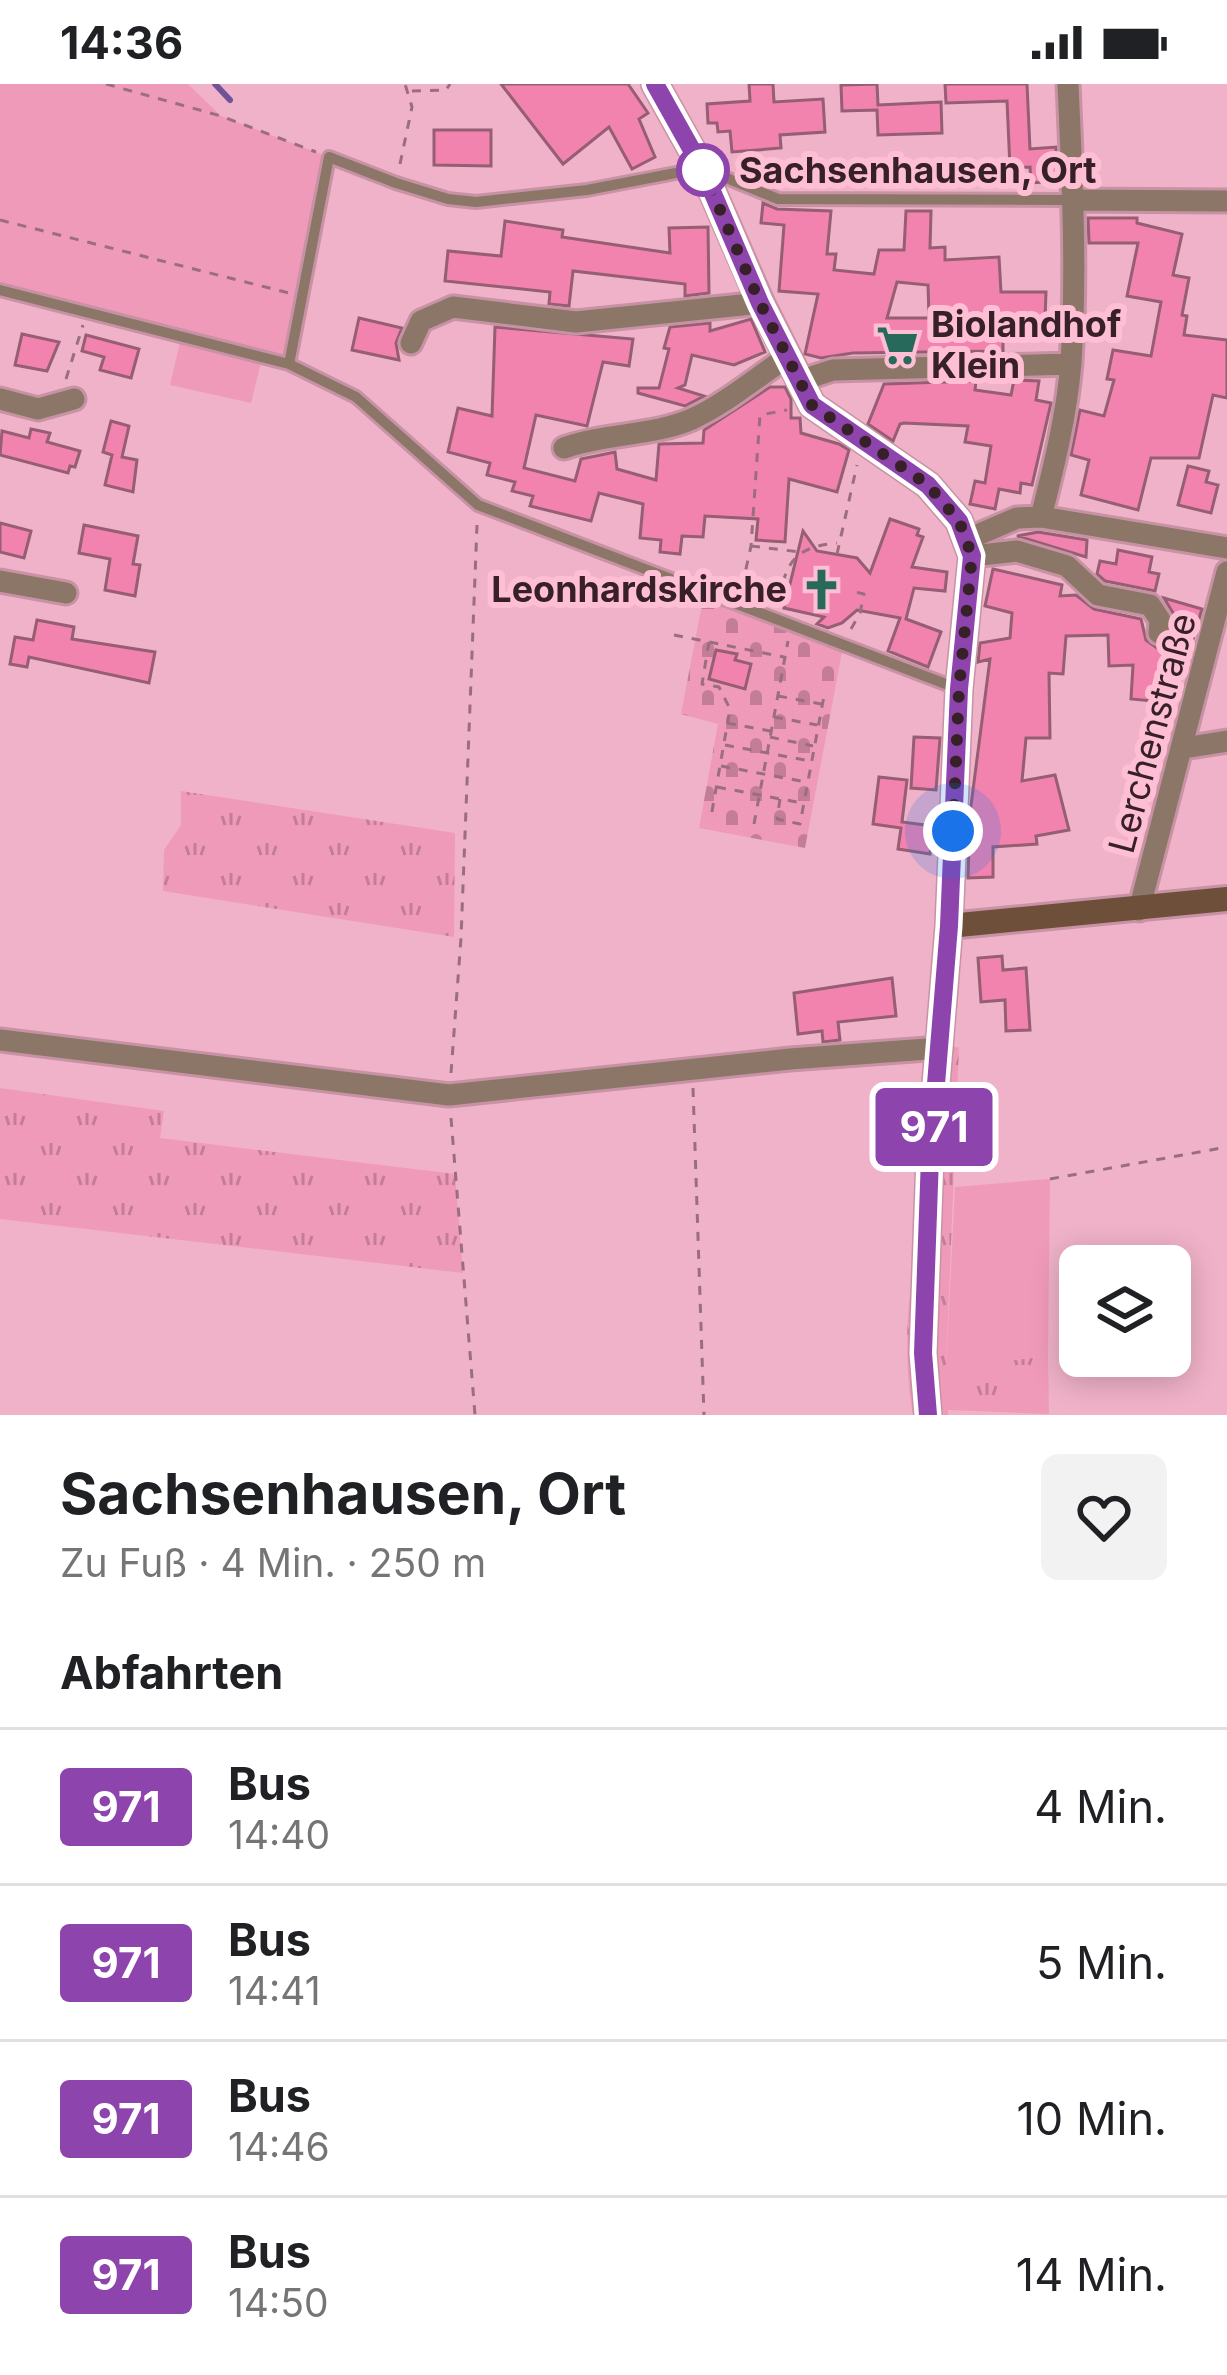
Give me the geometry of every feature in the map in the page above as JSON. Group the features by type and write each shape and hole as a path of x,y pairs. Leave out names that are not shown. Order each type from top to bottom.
{"street":[{"path":"655,84 702,168 760,303 812,405 928,485 959,521 969,548 925,1267 923,1353 928,1415"},
{"path":"1041,517 1071,364 1073,200 1068,84"},
{"path":"1073,200 1227,201"},
{"path":"411,343 421,321 453,307 576,322 760,303"},
{"path":"564,448 598,436 656,429 693,418 788,357"},
{"path":"799,382 833,370 1071,364"},
{"path":"0,399 38,409 66,401"},
{"path":"969,548 1017,518 1041,517 1227,548"},
{"path":"969,548 1017,551 1066,566 1098,595 1150,605 1160,620 1159,633"},
{"name":"Lerchenstraße","path":"1139,910 1227,572"},
{"path":"0,581 66,593"},
{"path":"1184,748 1227,741"},
{"path":"949,926 1227,899"},
{"path":"0,1040 449,1095 941,1048"}],"lane":[{"path":"289,364 328,157 448,199 476,202 587,190 702,168 778,200 1073,200"},
{"path":"0,290 289,364 356,397 478,505 959,689"}],"path":[{"path":"106,84 221,116 328,157"},
{"path":"396,183 412,107 405,84"},
{"path":"410,91 446,91 450,84"},
{"path":"0,220 303,297"},
{"path":"66,401 87,312"},
{"path":"738,607 751,546 760,415 812,405"},
{"path":"837,554 859,455"},
{"path":"475,1415 449,1095 461,938 478,505"},
{"path":"776,622 784,576 802,552 815,545 839,543"},
{"path":"751,546 802,552"},
{"path":"847,648 864,594 851,591"},
{"path":"754,824 791,627"},
{"path":"674,635 785,658"},
{"path":"709,642 702,684 719,687 730,709 711,817"},
{"path":"778,696 823,705"},
{"path":"780,799 777,818 800,824 824,696"},
{"path":"774,717 819,725"},
{"path":"727,723 814,746"},
{"path":"724,744 812,761"},
{"path":"720,766 808,782"},
{"path":"716,787 803,803"},
{"path":"692,1069 704,1415"},
{"path":"1050,1179 1227,1147"}],"green space":[{"path":"0,84 188,84 221,116 329,157 289,364 262,358 251,403 170,385 181,338 0,290"},
{"path":"704,594 843,647 805,848 699,828 718,724 681,714"},
{"path":"181,791 455,833 454,937 163,891 164,850 181,825"},
{"path":"959,1047 946,1368 1048,1356 1049,1414 948,1410 948,1415 913,1415 907,1349 911,1286 941,1048"},
{"path":"0,1088 164,1111 160,1138 455,1174 463,1273 0,1219"},
{"path":"1050,1179 1048,1356 946,1369 955,1187"}],"building":[{"path":"501,84 628,84 648,113 639,119 655,157 632,169 609,127 563,164"},
{"path":"749,84 773,84 774,102 823,99 825,132 780,135 781,148 732,152 730,131 718,132 717,123 708,123 707,104 750,101"},
{"path":"877,84 878,105 941,102 942,133 878,135 877,110 842,111 841,85"},
{"path":"945,84 1027,84 1030,149 1056,147 1057,181 1031,183 1030,167 1010,168 1007,101 946,103"},
{"path":"434,130 491,130 491,166 434,165"},
{"path":"763,203 777,209 831,211 827,254 836,254 834,270 874,274 879,250 904,250 906,211 931,211 930,248 945,247 945,260 999,257 1001,292 1046,292 1045,319 1003,319 1003,351 853,353 821,358 805,354 818,294 779,291 784,225 761,223","holes":["897,282 928,285 929,318 887,318"]},
{"path":"1088,218 1137,218 1137,223 1182,234 1173,275 1189,278 1182,315 1187,316 1184,335 1227,340 1227,398 1213,395 1199,458 1151,458 1138,510 1081,495 1089,460 1071,455 1080,410 1104,416 1114,380 1107,379 1113,350 1151,356 1161,302 1127,296 1138,243 1089,243"},
{"path":"505,221 563,230 562,237 670,253 669,228 708,227 709,293 685,296 685,284 573,271 569,306 549,304 550,292 445,281 448,251 501,256"},
{"path":"359,318 402,328 396,343 399,360 352,350"},
{"path":"751,319 765,352 734,365 692,355 685,385 678,388 704,396 685,406 638,393 638,388 659,388 670,327 710,323 710,331"},
{"path":"495,327 633,339 629,366 603,362 587,426 536,415 524,468 575,481 581,459 615,452 617,469 656,480 659,444 703,443 704,430 770,387 785,387 791,399 791,418 800,418 801,433 849,450 837,492 789,479 785,542 756,540 758,519 705,516 703,537 682,536 680,554 660,552 661,540 640,538 643,504 599,493 591,521 530,506 533,496 512,491 515,482 487,475 490,463 448,452 458,408 492,416"},
{"path":"22,334 59,342 47,371 15,365"},
{"path":"86,335 139,349 131,378 100,370 104,357 82,351"},
{"path":"1014,380 1039,381 1036,400 1051,403 1032,485 1021,483 1020,493 999,489 995,509 970,504 975,481 985,483 991,446 965,442 968,426 904,423 893,441 868,424 884,384 976,381 975,390 1011,395"},
{"path":"111,421 129,426 122,457 137,460 133,492 105,485 112,455 103,452"},
{"path":"31,429 50,433 47,442 80,451 75,467 70,466 68,473 0,455 2,431 29,438"},
{"path":"1188,466 1209,471 1206,482 1218,485 1211,513 1178,505"},
{"path":"890,519 919,529 917,535 923,537 912,567 947,572 945,591 914,588 906,619 941,632 928,667 888,651 900,618 857,610 828,628 817,624 824,617 784,608 803,531 817,551 857,558 870,573"},
{"path":"0,523 31,531 24,558 0,552"},
{"path":"84,525 138,536 135,596 105,590 110,559 79,553"},
{"path":"1038,532 1087,540 1086,557 1017,536"},
{"path":"1118,550 1152,557 1149,572 1159,574 1155,591 1105,581 1097,574 1100,561 1116,564"},
{"path":"993,569 1062,585 1060,596 1076,595 1094,609 1141,619 1146,640 1157,648 1166,646 1174,634 1173,613 1164,598 1202,609 1174,703 1131,699 1133,665 1109,666 1108,635 1066,636 1063,674 1049,673 1050,738 1026,738 1022,781 1055,775 1069,830 1036,836 1037,844 993,847 993,877 968,878 970,813 990,659 978,662 980,643 1010,638 1012,613 985,606"},
{"path":"37,620 74,627 72,639 155,652 149,683 29,657 27,667 10,664 15,637 33,640"},
{"path":"716,650 737,654 735,660 751,664 745,689 709,679"},
{"path":"914,737 940,738 936,790 911,788"},
{"path":"879,777 907,780 902,822 933,826 930,854 898,849 901,828 873,824"},
{"path":"1002,956 1003,970 1026,968 1030,1030 1006,1031 1005,1000 981,1002 978,958"},
{"path":"892,978 896,1016 838,1022 840,1040 823,1042 822,1031 798,1034 794,993"}],"waterway":[{"path":"215,84 230,100"}],"bus line":[{"name":"971","path":"655,84 702,168 760,303 812,405 928,485 959,521 972,556 959,689 949,926 930,1157 923,1353 928,1415"}],"place":[{"name":"Sachsenhausen, Ort","path":"703,170"},
{"name":"Biolandhof Klein","path":"897,345"},
{"name":"Leonhardskirche","path":"821,589"}],"route":[{"path":"703,170 760,303 812,405 928,485 959,521 972,556 959,689 953,831"}]}
